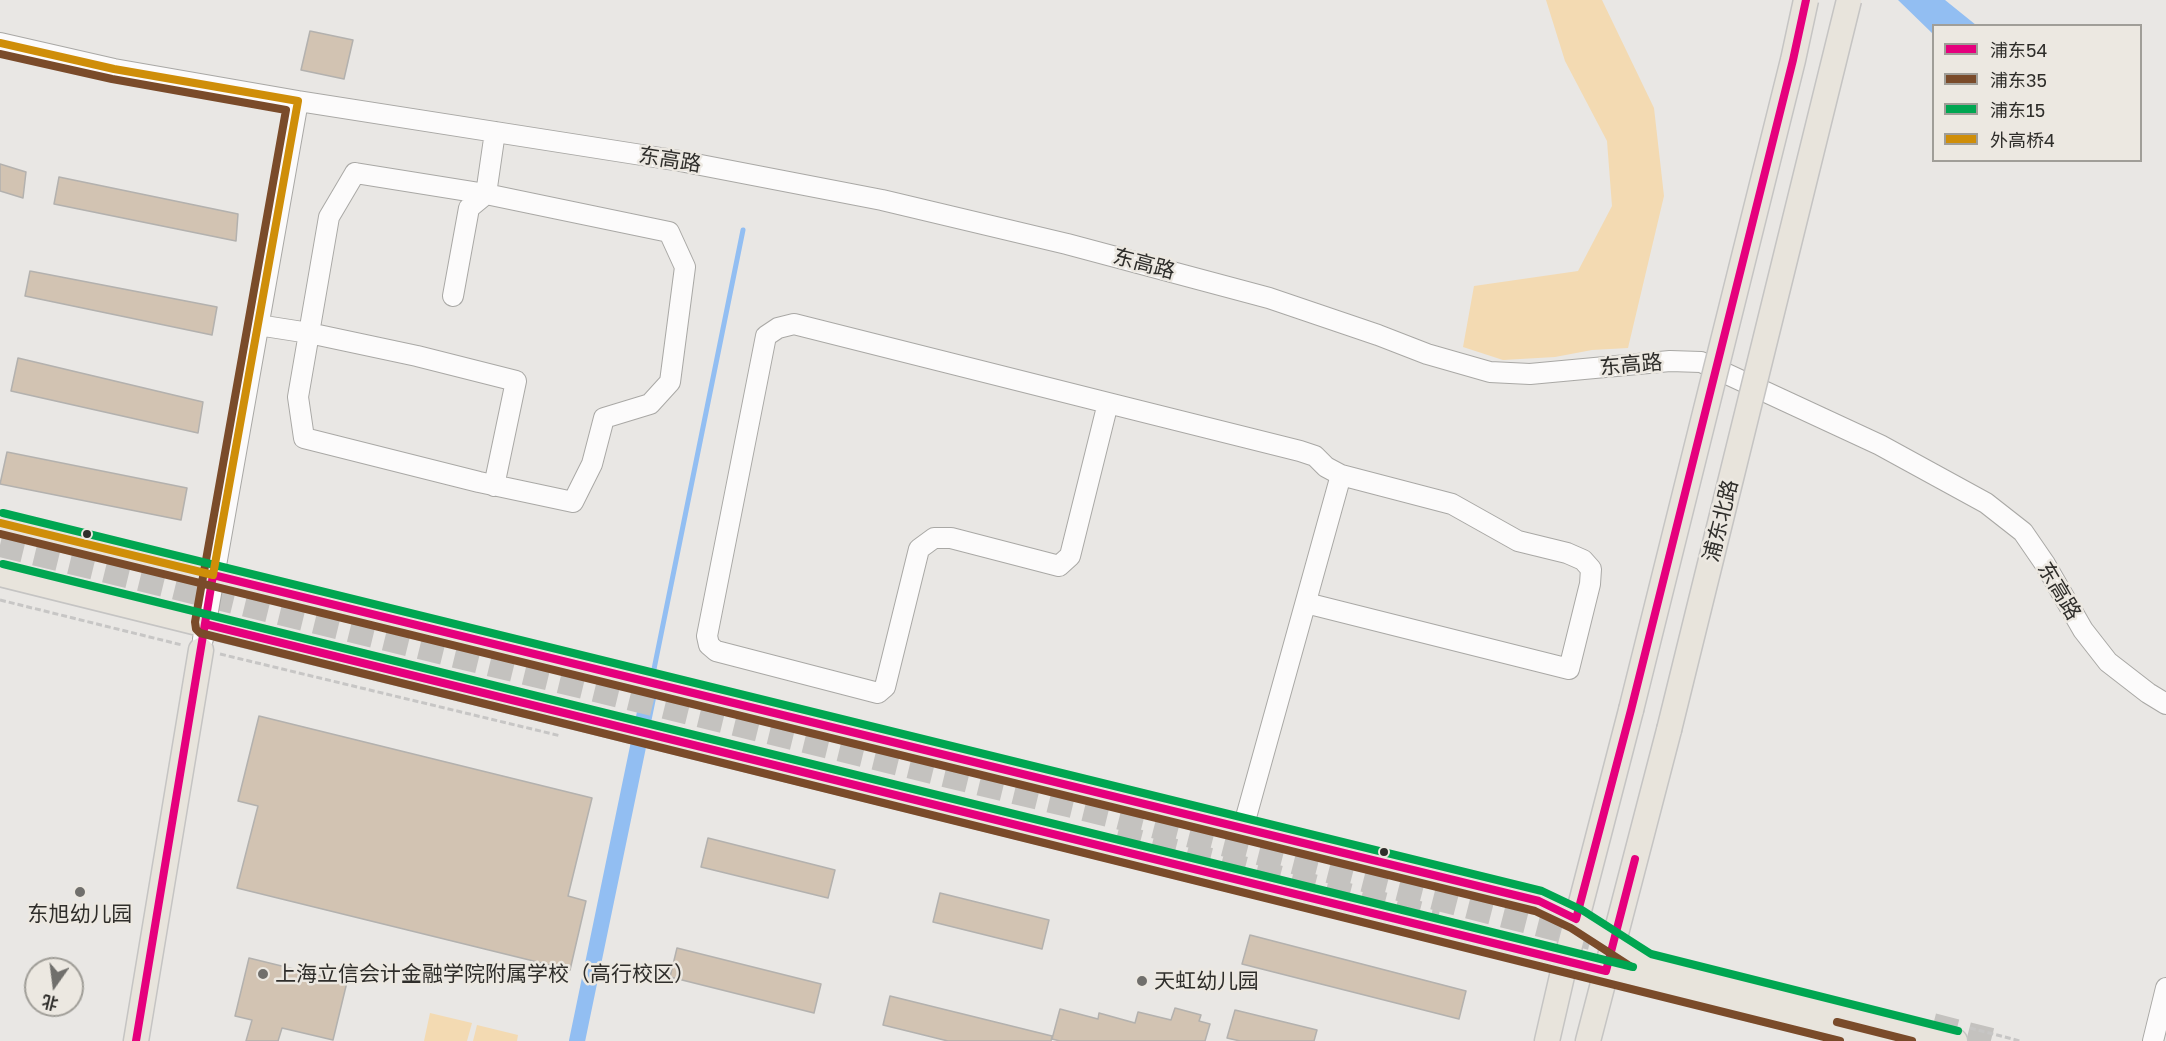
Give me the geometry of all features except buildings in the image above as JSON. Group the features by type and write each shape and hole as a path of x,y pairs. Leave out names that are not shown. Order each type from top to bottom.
{"main road":[{"name":"浦东北路","path":"1547,1041 1793,60 1806,0"},
{"name":"浦东北路","path":"1588,1041 1669,730 1849,0"},
{"path":"0,523 1539,901 1576,919 1647,964 1955,1041"},
{"path":"0,574 1884,1041"},
{"path":"242,633 619,715 1117,836"},
{"path":"136,1041 201,650"}],"street":[{"name":"东高路","path":"0,43 114,69 753,174 882,200 1056,241 1269,298 1427,354 1490,372 1530,374 1670,361 1701,362 1880,445 1986,503 2023,532 2045,564 2083,630 2108,662 2166,704"},
{"path":"201,650 298,101"},
{"path":"453,296 469,208 486,194 495,132"},
{"path":"355,173 486,194 669,232 685,267 670,382 650,404 604,418 592,464 573,502 494,486 304,438 298,398 329,217 355,173"},
{"path":"1108,402 1070,556 1059,566 951,538 934,538 919,549 885,687 878,693 716,651 709,645 707,636 766,336 778,328 794,324 1108,402 1300,451 1315,456 1326,467 1341,475 1452,504 1518,541 1567,553 1583,560 1592,569 1569,669 1305,603"},
{"path":"258,325 309,333 417,356 516,381 494,486"},
{"path":"1243,828 1341,475"},
{"path":"2153,1041 2166,988"}],"path":[{"path":"0,600 567,737"}],"shaded area":[{"path":"1546,0 1602,0 1654,108 1664,196 1628,348 1592,350 1555,357 1503,360 1463,347 1474,286 1578,271 1612,206 1607,141 1565,61"},
{"path":"430,1013 472,1023 467,1041 424,1041"},
{"path":"477,1025 518,1035 517,1041 473,1041"}],"water":[{"path":"1898,0 1945,0 1975,24 1932,24 1932,33"}],"waterway":[{"path":"653,674 743,230"},
{"path":"643,722 649,693"},
{"path":"577,1041 639,742"}],"tunnel":[{"path":"0,545 1117,817 1591,938"},
{"path":"1117,836 1438,918"},
{"path":"1933,1025 1995,1041"}],"transit line":[{"name":"浦东54","path":"136,1041 213,575 1539,901 1576,919 1631,710 1806,0"},
{"name":"外高桥4","path":"0,43 114,69 298,101 213,575 0,523"},
{"name":"浦东35","path":"0,54 112,79 286,110 195,622 196,629 200,633 1840,1041"},
{"name":"浦东15","path":"3,513 1542,891 1582,910 1651,954 1958,1031"},
{"name":"浦东35","path":"0,534 1535,911 1571,928 1630,966"},
{"name":"浦东15","path":"3,564 1633,967"},
{"name":"浦东54","path":"205,624 1606,971 1635,859"},
{"name":"浦东35","path":"1837,1022 1912,1041"}],"place":[{"name":"东旭幼儿园","path":"80,892"},
{"name":"上海立信会计金融学院附属学校（高行校区）","path":"263,974"},
{"name":"天虹幼儿园","path":"1142,981"}]}
